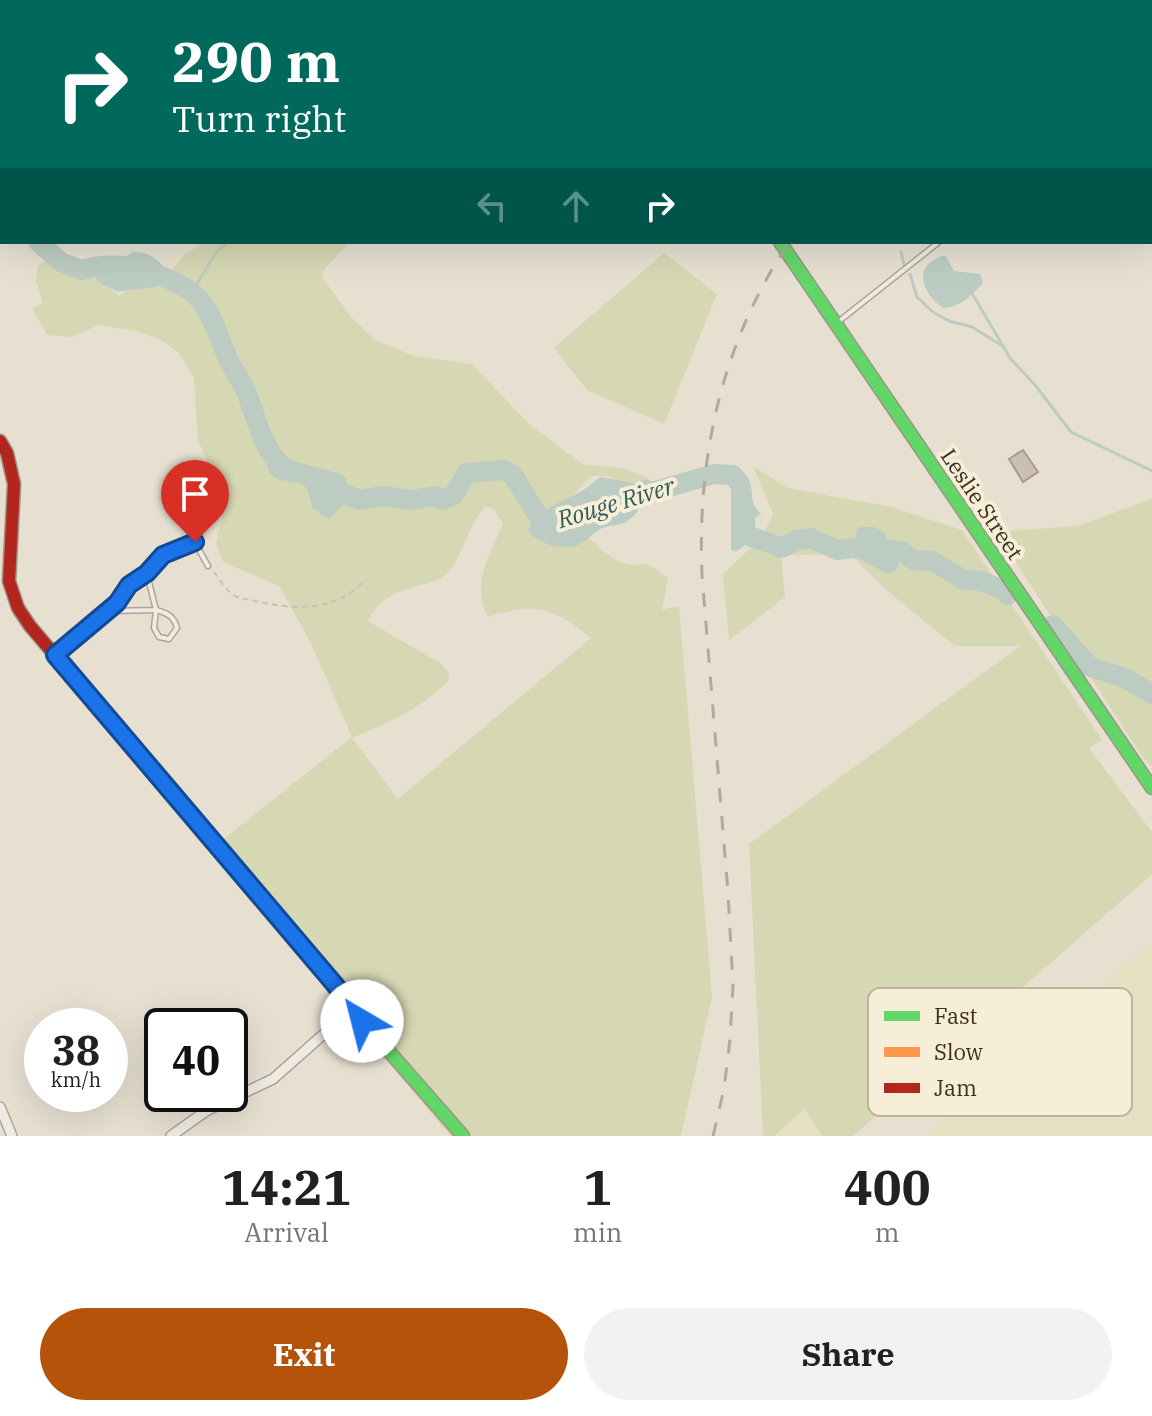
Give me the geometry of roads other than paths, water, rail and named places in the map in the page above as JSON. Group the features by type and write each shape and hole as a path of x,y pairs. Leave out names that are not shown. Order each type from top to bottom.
{"street":[{"name":"Leslie Street","path":"781,244 1152,788"},
{"path":"0,441 7,453 14,484 4,582 24,617 336,986 352,1009 463,1136"},
{"path":"171,1136 206,1111 273,1079 352,1009"},
{"path":"0,1107 12,1136"}],"lane":[{"path":"836,324 936,244"},
{"path":"187,528 208,566"},
{"path":"55,655 117,603 129,585 147,573 163,555 195,542"},
{"path":"107,611 156,610 169,614 177,628 169,639 159,637 154,628 156,610 147,573"}],"water":[{"path":"133,252 148,254 160,262 166,270 165,284 118,292 98,282 91,265"},
{"path":"946,256 954,271 980,274 983,283 961,303 944,308 931,296 923,280 926,266"},
{"path":"274,456 341,474 346,479 351,496 329,519 312,508 302,484 281,480 271,474 267,467"},
{"path":"735,473 748,477 753,504 761,514 755,518 753,542 736,552 731,550 731,482"},
{"path":"601,477 647,486 640,507 629,520 600,529 583,543 566,547 544,543 528,530 543,512"},
{"path":"860,527 874,527 886,533 886,541 901,552 895,571 888,574 858,558 854,548"}],"waterway":[{"name":"Rouge River","path":"40,244 61,262 81,270 128,266 169,279 193,293 211,317 270,451 284,468 294,473"},
{"path":"192,292 215,254 225,244"},
{"path":"901,252 904,265"},
{"path":"910,274 917,297 933,312 949,321 972,327 1001,345"},
{"path":"973,295 1010,358 1071,432 1152,471"},
{"name":"Rouge River","path":"327,486 359,500 382,496 412,500 435,496 442,500 454,495 467,473 504,470 513,475 538,516 551,527 559,524"},
{"name":"Rouge River","path":"623,500 647,490 652,492 714,474 733,475 741,486 746,534 750,536 781,548 797,540 811,538 837,550 902,551 913,560 932,561 964,580 981,581 1008,595"},
{"name":"Rouge River","path":"1053,625 1090,667 1123,677 1152,694"}],"railway":[{"path":"713,1136 724,1089 733,986 702,575 704,487 718,401 731,360 746,320 788,244"}]}
